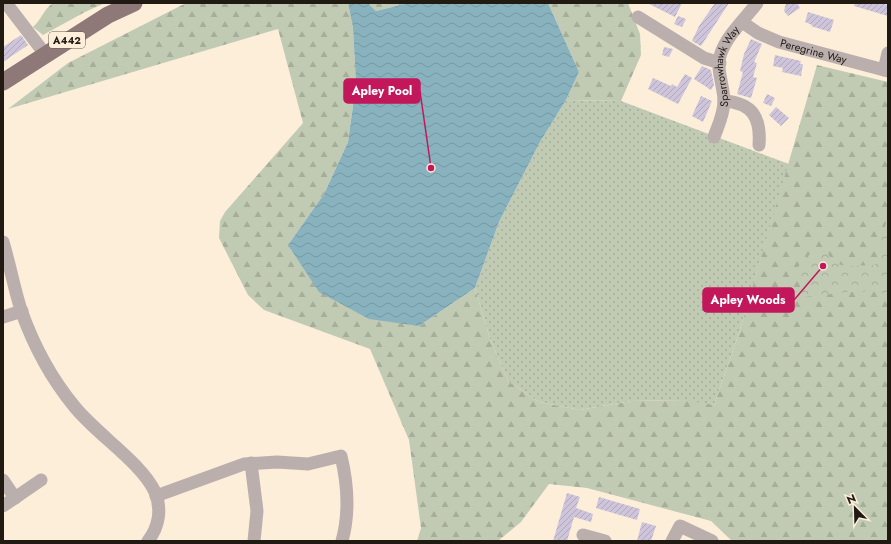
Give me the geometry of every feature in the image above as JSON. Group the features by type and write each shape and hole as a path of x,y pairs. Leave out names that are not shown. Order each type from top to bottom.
{"main road":[{"name":"A442","path":"4,79 108,15 134,3"}],"street":[{"path":"6,3 45,54"},
{"name":"Sparrowhawk Way","path":"714,137 723,112 724,101 720,54 727,40 757,3"},
{"path":"638,18 704,58 720,63"},
{"name":"Peregrine Way","path":"742,22 758,33 779,42 886,71"},
{"path":"886,71 888,53"},
{"path":"724,101 737,102 750,110 756,117 760,128 759,145"},
{"path":"3,242 22,311 40,354 66,396 95,429 143,474 156,496 159,514 156,528 148,541"},
{"path":"3,317 22,311"},
{"path":"156,496 236,466 251,463 308,464 341,456 347,482 348,500 342,541"},
{"path":"251,463 257,511 254,541"},
{"path":"3,480 15,498"},
{"path":"3,506 41,480"},
{"path":"672,541 680,526 712,541"},
{"path":"583,535 605,541"}],"green space":[{"path":"53,3 105,3 43,35 33,27"},
{"path":"186,3 348,3 353,28 356,84 348,142 324,194 288,245 419,326 475,288 490,339 508,381 539,402 580,410 631,401 683,400 714,405 739,333 817,65 888,82 888,541 732,541 711,521 587,488 549,484 521,522 498,541 417,541 421,528 409,440 370,349 264,310 248,295 219,238 220,221 225,212 303,123 278,29 8,109 68,63"},
{"path":"368,3 408,3 376,11"},
{"path":"548,3 628,3 640,34 641,55 621,101 566,100 579,72"},
{"path":"566,100 621,101 789,164 739,333 714,405 697,404 683,400 631,401 580,410 539,402 508,381 490,339 475,288 499,222 540,142"},
{"path":"888,216 888,295 868,290 863,292 804,297 795,270 811,253 828,254 833,263 846,266 875,265"}],"water":[{"path":"348,3 368,3 376,11 408,3 548,3 579,72 566,100 540,142 499,222 475,288 419,326 369,319 319,292 288,245 324,194 348,142 356,84 353,28"}],"building":[{"path":"647,3 682,3 675,17"},
{"path":"715,3 729,3 701,46 692,41 699,26"},
{"path":"786,3 797,3 800,8 788,16 784,11"},
{"path":"855,3 880,3 888,5 888,16 854,6"},
{"path":"808,12 834,20 830,32 811,26 812,25 805,22"},
{"path":"678,16 686,19 682,27 674,24"},
{"path":"21,35 28,45 3,62 3,47"},
{"path":"751,39 762,44 754,62 757,63 753,77 757,78 751,98 737,94 743,72 740,71 744,54"},
{"path":"664,47 673,49 669,57 662,55"},
{"path":"775,55 801,61 800,64 803,64 801,76 782,72 783,68 773,66"},
{"path":"702,66 711,70 714,85 711,90 694,79"},
{"path":"685,74 692,78 678,104 648,89 653,78 677,87"},
{"path":"767,94 775,98 771,106 763,103"},
{"path":"701,96 712,101 703,122 692,116"},
{"path":"776,107 789,118 781,126 769,115"},
{"path":"567,493 580,497 576,508 593,514 591,522 574,517 567,541 553,541"},
{"path":"599,497 640,509 637,520 596,508"},
{"path":"642,522 656,526 651,541 637,541"}],"place":[{"name":"Apley Pool","path":"431,168"},
{"name":"Apley Woods","path":"823,266"}]}
